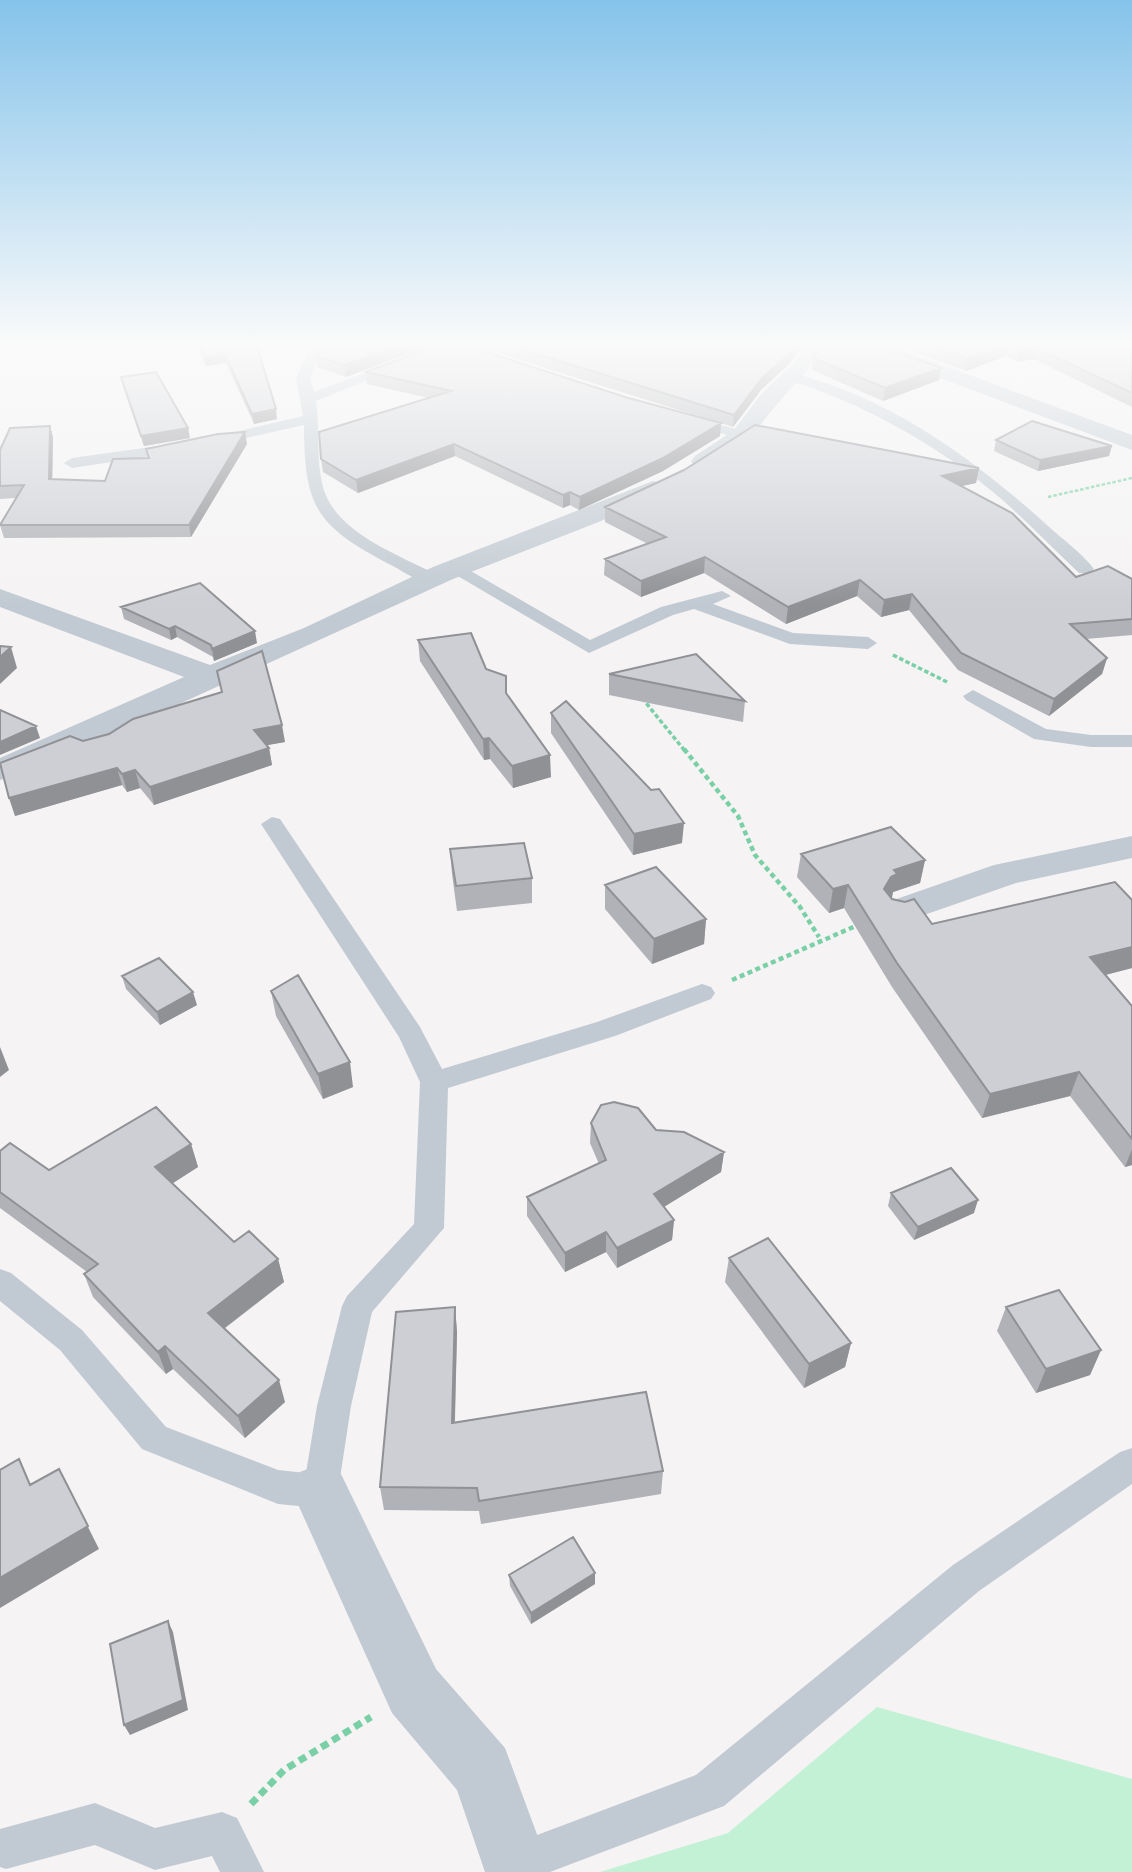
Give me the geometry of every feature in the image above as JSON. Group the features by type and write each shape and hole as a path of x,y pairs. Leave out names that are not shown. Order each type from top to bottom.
{"street":[{"path":"0,770 85,736 210,676 314,634 431,579 592,516 678,475 746,430"},
{"path":"1098,430 1132,443"},
{"path":"0,597 210,676"},
{"path":"901,911 1007,873 1132,847"},
{"path":"320,1491 414,1691 482,1771 512,1868"}],"lane":[{"path":"72,463 199,444 260,430"},
{"path":"311,430 314,493 335,524 431,579"},
{"path":"725,430 742,435"},
{"path":"911,430 1019,506 1085,569"},
{"path":"457,568 589,647 667,611 722,596"},
{"path":"695,603 790,638 868,643"},
{"path":"973,696 1041,735 1091,741 1132,741"},
{"path":"0,1282 71,1340 154,1438 278,1488 320,1491 331,1419 358,1306 429,1228 434,1082 411,1034 272,824"},
{"path":"434,1082 606,1029 702,993"},
{"path":"512,1868 709,1791 967,1578 1132,1464"},
{"path":"6,1847 95,1825 155,1849 222,1833 243,1872"}],"path":[{"path":"1019,506 1132,478"},
{"path":"868,643 973,696"},
{"path":"641,698 738,816 751,840 755,855 800,907 819,937"},
{"path":"702,993 796,952 819,937 901,911"},
{"path":"222,1833 284,1770 414,1691"}],"green space":[{"path":"877,1707 1132,1779 1132,1872 600,1872 728,1833"}],"building":[{"path":"9,430 50,430 49,479 105,481 113,459 149,458 146,449 218,434 245,432 189,525 0,525 24,485 0,486 0,450"},
{"path":"139,430 174,430 141,436"},
{"path":"709,430 663,458 580,497 570,492 563,495 454,444 356,480 321,459 319,432"},
{"path":"747,430 783,430 979,468 942,476 1012,513 1076,577 1108,566 1132,579 1132,619 1070,624 1107,658 1054,699 961,653 912,594 884,600 860,580 788,607 705,557 641,581 605,559 666,537 605,507 684,470"},
{"path":"1014,430 1062,430 1112,446 1040,460 996,440"},
{"path":"200,583 255,631 212,649 211,645 175,626 169,629 121,607"},
{"path":"471,633 486,669 506,676 506,693 550,755 512,766 489,738 483,739 418,640"},
{"path":"0,646 11,647 0,657"},
{"path":"262,651 282,725 254,730 269,748 150,787 135,770 122,774 117,768 9,798 0,763 70,736 83,741 109,734 133,719 222,692 217,671"},
{"path":"696,654 745,701 609,674"},
{"path":"566,701 651,790 659,789 684,823 634,834 551,713"},
{"path":"0,710 36,726 0,742"},
{"path":"891,827 925,860 894,870 897,874 891,877 884,889 892,899 905,902 914,899 932,924 1115,882 1132,900 1132,947 1090,957 1132,1006 1132,1139 1079,1072 990,1094 897,963 848,885 833,889 801,854"},
{"path":"524,843 532,878 456,886 450,849"},
{"path":"656,867 706,919 654,939 605,885"},
{"path":"159,958 193,992 157,1012 122,976"},
{"path":"298,975 350,1062 318,1074 271,991"},
{"path":"614,1102 638,1108 656,1130 684,1132 724,1152 654,1194 674,1220 617,1248 606,1232 565,1253 527,1197 606,1160 591,1123 601,1105"},
{"path":"156,1107 191,1144 155,1167 234,1242 249,1231 278,1259 208,1313 279,1380 238,1416 165,1346 158,1352 84,1274 98,1264 0,1192 0,1151 10,1143 49,1170"},
{"path":"951,1168 978,1200 918,1227 891,1193"},
{"path":"768,1238 851,1343 809,1364 729,1258"},
{"path":"1059,1290 1101,1350 1046,1369 1006,1307"},
{"path":"455,1307 452,1423 646,1392 663,1471 479,1501 477,1488 380,1487 396,1312"},
{"path":"19,1459 30,1485 59,1469 88,1526 0,1578 0,1470"},
{"path":"573,1537 595,1573 531,1613 509,1575"},
{"path":"168,1621 183,1700 124,1725 110,1644"}]}
